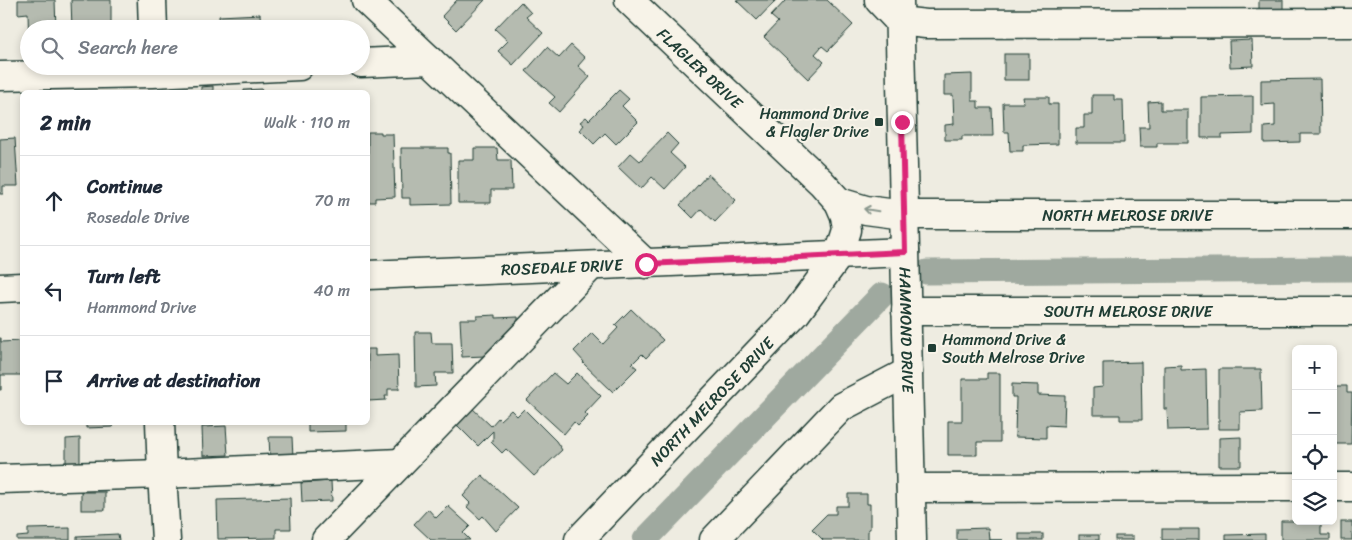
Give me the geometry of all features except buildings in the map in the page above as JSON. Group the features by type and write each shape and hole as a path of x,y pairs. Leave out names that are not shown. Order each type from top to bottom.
{"street":[{"path":"152,0 153,20"},
{"path":"366,0 646,264"},
{"name":"FLAGLER DRIVE","path":"629,0 840,202 847,230 839,255"},
{"path":"879,0 926,24 1352,23"},
{"name":"HAMMOND DRIVE","path":"899,11 912,540"},
{"path":"370,63 430,60"},
{"path":"0,76 154,77 180,75"},
{"name":"NORTH MELROSE DRIVE","path":"840,202 866,210 904,214 1352,214"},
{"name":"ROSEDALE DRIVE","path":"370,275 905,252"},
{"name":"NORTH MELROSE DRIVE","path":"579,540 796,313 839,255"},
{"path":"771,258 785,268 793,278 797,288 796,313"},
{"path":"326,540 591,266"},
{"path":"0,288 20,287"},
{"name":"SOUTH MELROSE DRIVE","path":"906,311 1352,311"},
{"path":"714,540 840,407 908,372"},
{"path":"160,425 166,540"},
{"path":"0,479 400,463"},
{"path":"911,488 1292,487"},
{"path":"1337,487 1352,487"}],"waterway":[{"path":"927,272 1352,269"},
{"path":"645,540 882,295"}],"place":[{"name":"Hammond Drive & Flagler Drive","path":"879,122"},
{"name":"Hammond Drive & South Melrose Drive","path":"932,348"}],"route":[{"path":"646,264 905,252 902,122"}]}
